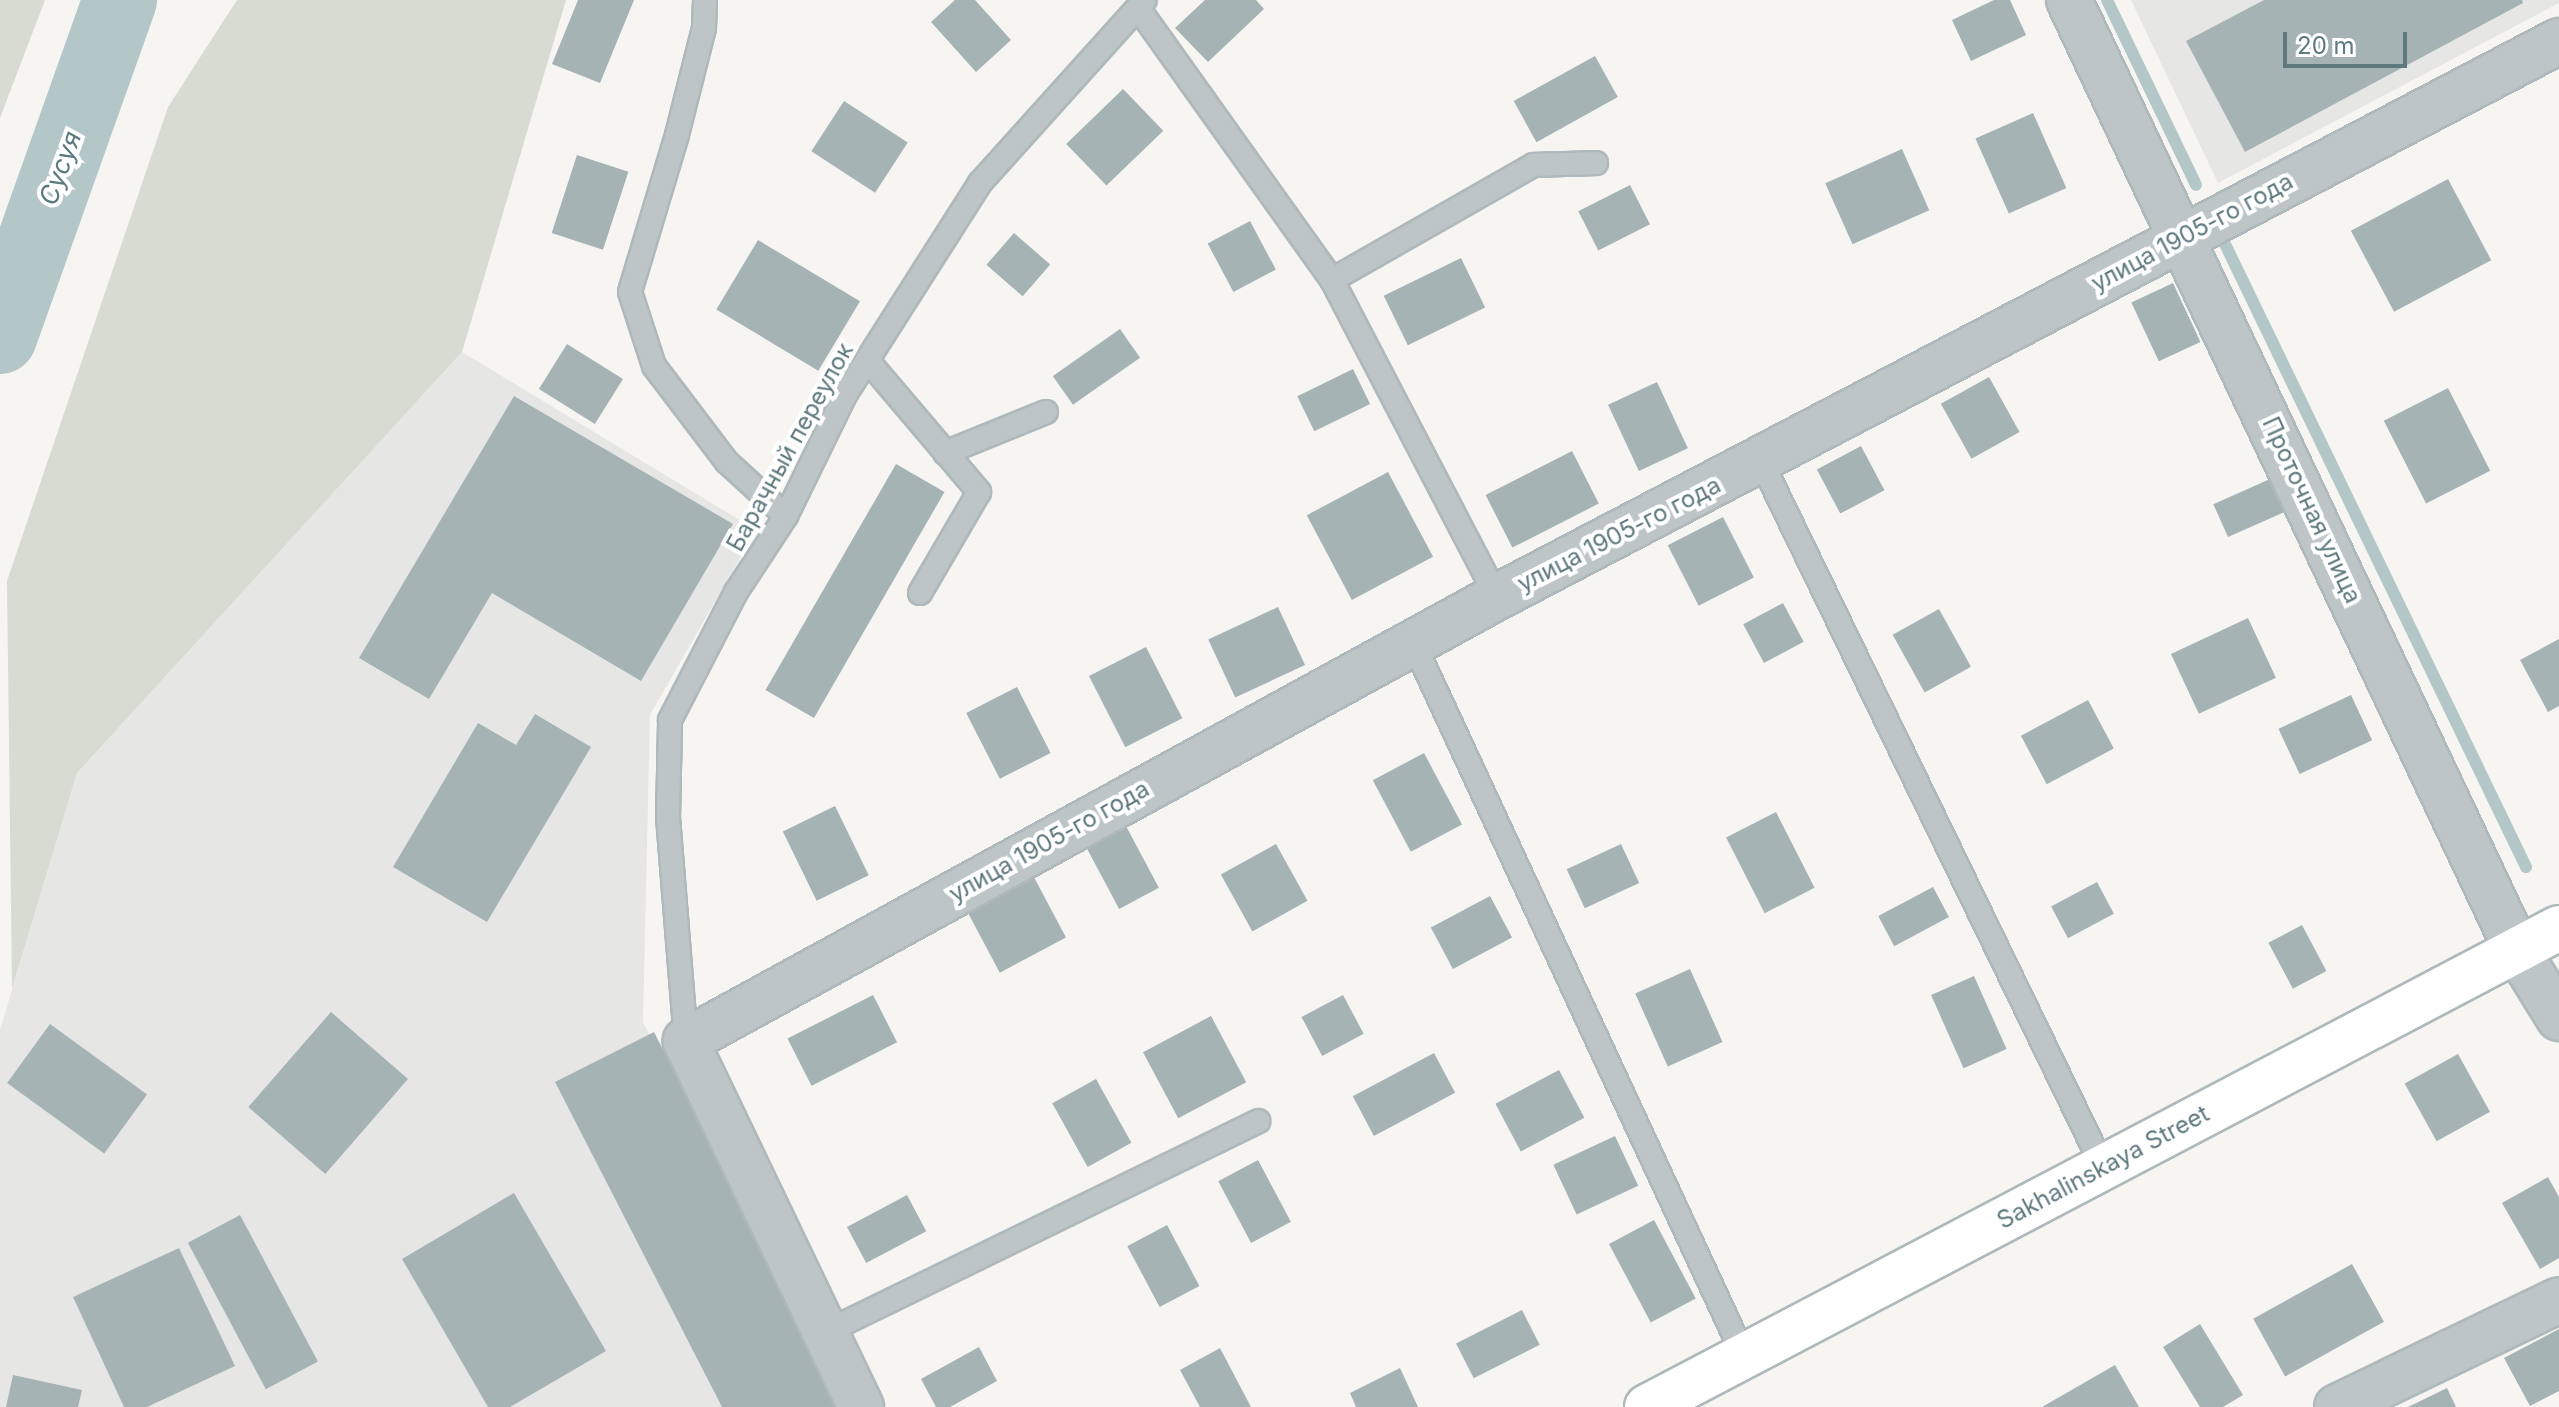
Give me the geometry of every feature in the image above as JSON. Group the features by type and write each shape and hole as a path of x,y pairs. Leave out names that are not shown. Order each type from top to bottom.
{"main road":[{"name":"Sakhalinskaya Street","path":"1647,1407 2559,928"}],"street":[{"name":"Проточная улица","path":"2069,0 2184,235 2517,950 2559,1018"},
{"name":"улица 1905-го года","path":"686,1041 1497,597 2559,41"},
{"path":"686,1041 861,1407"},
{"path":"2337,1407 2559,1300"}],"lane":[{"path":"705,0 704,28 677,135 630,292 654,366 727,462 786,516"},
{"path":"1141,4 1332,280 1497,597"},
{"name":"Барачный переулок","path":"686,1041 668,819 670,720 736,592 786,516 868,361 980,183 1141,4"},
{"path":"1332,280 1534,165 1596,163"},
{"path":"868,361 979,492 920,593"},
{"path":"945,453 1046,412"},
{"path":"1761,461 2103,1167"},
{"path":"1413,642 1744,1356"},
{"path":"826,1332 1258,1121"}],"shaded area":[{"path":"0,0 45,0 0,118"},
{"path":"237,0 566,0 462,352 77,773 12,989 7,581 168,107"},
{"path":"2131,0 2559,0 2559,3 2218,183"},
{"path":"462,352 756,530 650,715 643,1022 843,1407 0,1407 0,1030 77,773"}],"building":[{"path":"578,0 634,0 600,83 552,64"},
{"path":"955,0 975,0 1011,40 976,72 931,22"},
{"path":"1205,0 1256,0 1264,9 1208,62 1175,28"},
{"path":"1994,0 2010,0 2026,35 1971,61 1952,20"},
{"path":"2264,0 2522,0 2523,3 2245,152 2186,41"},
{"path":"1595,56 1618,97 1536,142 1514,101"},
{"path":"1123,89 1163,131 1106,186 1066,144"},
{"path":"844,101 908,142 875,193 811,151"},
{"path":"2033,113 2066,188 2009,214 1975,139"},
{"path":"1902,149 1929,210 1853,244 1825,183"},
{"path":"577,155 628,172 603,250 552,233"},
{"path":"2448,179 2491,260 2394,312 2351,231"},
{"path":"1630,185 1650,224 1598,251 1578,211"},
{"path":"1250,221 1276,270 1233,292 1208,244"},
{"path":"1014,233 1050,264 1023,296 986,265"},
{"path":"758,240 860,301 818,371 716,309"},
{"path":"1461,258 1485,307 1408,345 1384,296"},
{"path":"2173,283 2200,342 2159,361 2131,302"},
{"path":"1120,329 1140,358 1073,405 1053,376"},
{"path":"567,344 623,379 595,424 539,389"},
{"path":"1353,369 1370,404 1314,431 1297,396"},
{"path":"1989,377 2020,432 1971,459 1941,404"},
{"path":"1657,382 1688,448 1639,471 1608,405"},
{"path":"2448,388 2490,471 2426,504 2384,421"},
{"path":"514,396 733,524 641,681 492,593 429,699 359,658"},
{"path":"1861,446 1884,490 1840,514 1817,469"},
{"path":"1572,451 1599,504 1512,548 1486,495"},
{"path":"896,464 944,492 814,718 766,690"},
{"path":"1388,472 1433,557 1352,600 1307,515"},
{"path":"2270,479 2285,512 2228,537 2213,504"},
{"path":"1723,517 1754,578 1699,606 1668,545"},
{"path":"1783,603 1804,642 1764,663 1743,624"},
{"path":"1278,607 1305,665 1235,698 1208,640"},
{"path":"1939,609 1971,667 1925,692 1893,635"},
{"path":"2248,618 2276,678 2199,714 2171,654"},
{"path":"2559,639 2559,706 2548,712 2520,660"},
{"path":"1146,647 1182,718 1125,747 1089,676"},
{"path":"1017,687 1051,753 1000,779 966,713"},
{"path":"2351,695 2372,740 2300,774 2278,729"},
{"path":"2088,700 2114,749 2047,784 2021,736"},
{"path":"535,714 591,747 487,922 393,867 478,723 516,745"},
{"path":"1424,753 1462,825 1411,852 1373,780"},
{"path":"835,806 869,875 817,901 783,831"},
{"path":"1776,812 1815,888 1765,913 1726,837"},
{"path":"1126,826 1159,888 1119,909 1086,847"},
{"path":"1276,844 1308,901 1252,931 1221,875"},
{"path":"1621,844 1639,883 1585,908 1567,869"},
{"path":"1028,866 1066,938 1000,973 962,901"},
{"path":"2097,882 2114,914 2068,938 2051,906"},
{"path":"1933,887 1949,917 1894,946 1878,916"},
{"path":"1490,896 1512,937 1453,969 1431,927"},
{"path":"2302,925 2326,971 2293,989 2268,943"},
{"path":"1690,969 1723,1042 1668,1066 1635,993"},
{"path":"1974,976 2007,1049 1964,1068 1931,995"},
{"path":"873,995 897,1042 812,1086 787,1039"},
{"path":"1343,995 1364,1034 1322,1056 1302,1017"},
{"path":"331,1012 408,1079 325,1174 248,1107"},
{"path":"1211,1016 1246,1082 1178,1118 1143,1052"},
{"path":"50,1024 147,1095 104,1154 7,1083"},
{"path":"654,1032 846,1407 722,1407 555,1082"},
{"path":"1434,1053 1455,1093 1374,1136 1353,1096"},
{"path":"2458,1054 2490,1112 2437,1141 2405,1084"},
{"path":"1559,1070 1584,1118 1521,1151 1495,1104"},
{"path":"1096,1079 1131,1143 1088,1167 1052,1103"},
{"path":"1615,1136 1638,1186 1577,1215 1553,1165"},
{"path":"1258,1160 1291,1222 1251,1243 1218,1181"},
{"path":"2548,1177 2559,1197 2559,1258 2540,1269 2502,1203"},
{"path":"514,1193 606,1351 510,1407 488,1407 402,1259"},
{"path":"907,1195 926,1231 866,1263 847,1227"},
{"path":"240,1215 318,1362 266,1389 188,1243"},
{"path":"1654,1220 1696,1299 1651,1323 1609,1244"},
{"path":"1167,1225 1199,1286 1160,1307 1127,1246"},
{"path":"179,1248 235,1366 147,1407 124,1407 73,1297"},
{"path":"2352,1264 2384,1322 2285,1377 2253,1319"},
{"path":"1522,1310 1540,1345 1474,1378 1456,1344"},
{"path":"2200,1324 2243,1395 2223,1407 2200,1407 2163,1347"},
{"path":"2559,1329 2559,1391 2530,1406 2504,1358"},
{"path":"979,1347 997,1381 950,1407 936,1407 921,1379"},
{"path":"1220,1348 1251,1407 1200,1407 1180,1370"},
{"path":"2115,1365 2139,1407 2042,1407"},
{"path":"1400,1368 1418,1407 1356,1407 1350,1393"},
{"path":"13,1375 82,1390 78,1407 6,1407"},
{"path":"2447,1388 2456,1407 2408,1407"}],"waterway":[{"name":"Сусуя","path":"0,337 120,0"},
{"path":"2107,0 2196,185"},
{"path":"2225,244 2526,867"}]}
